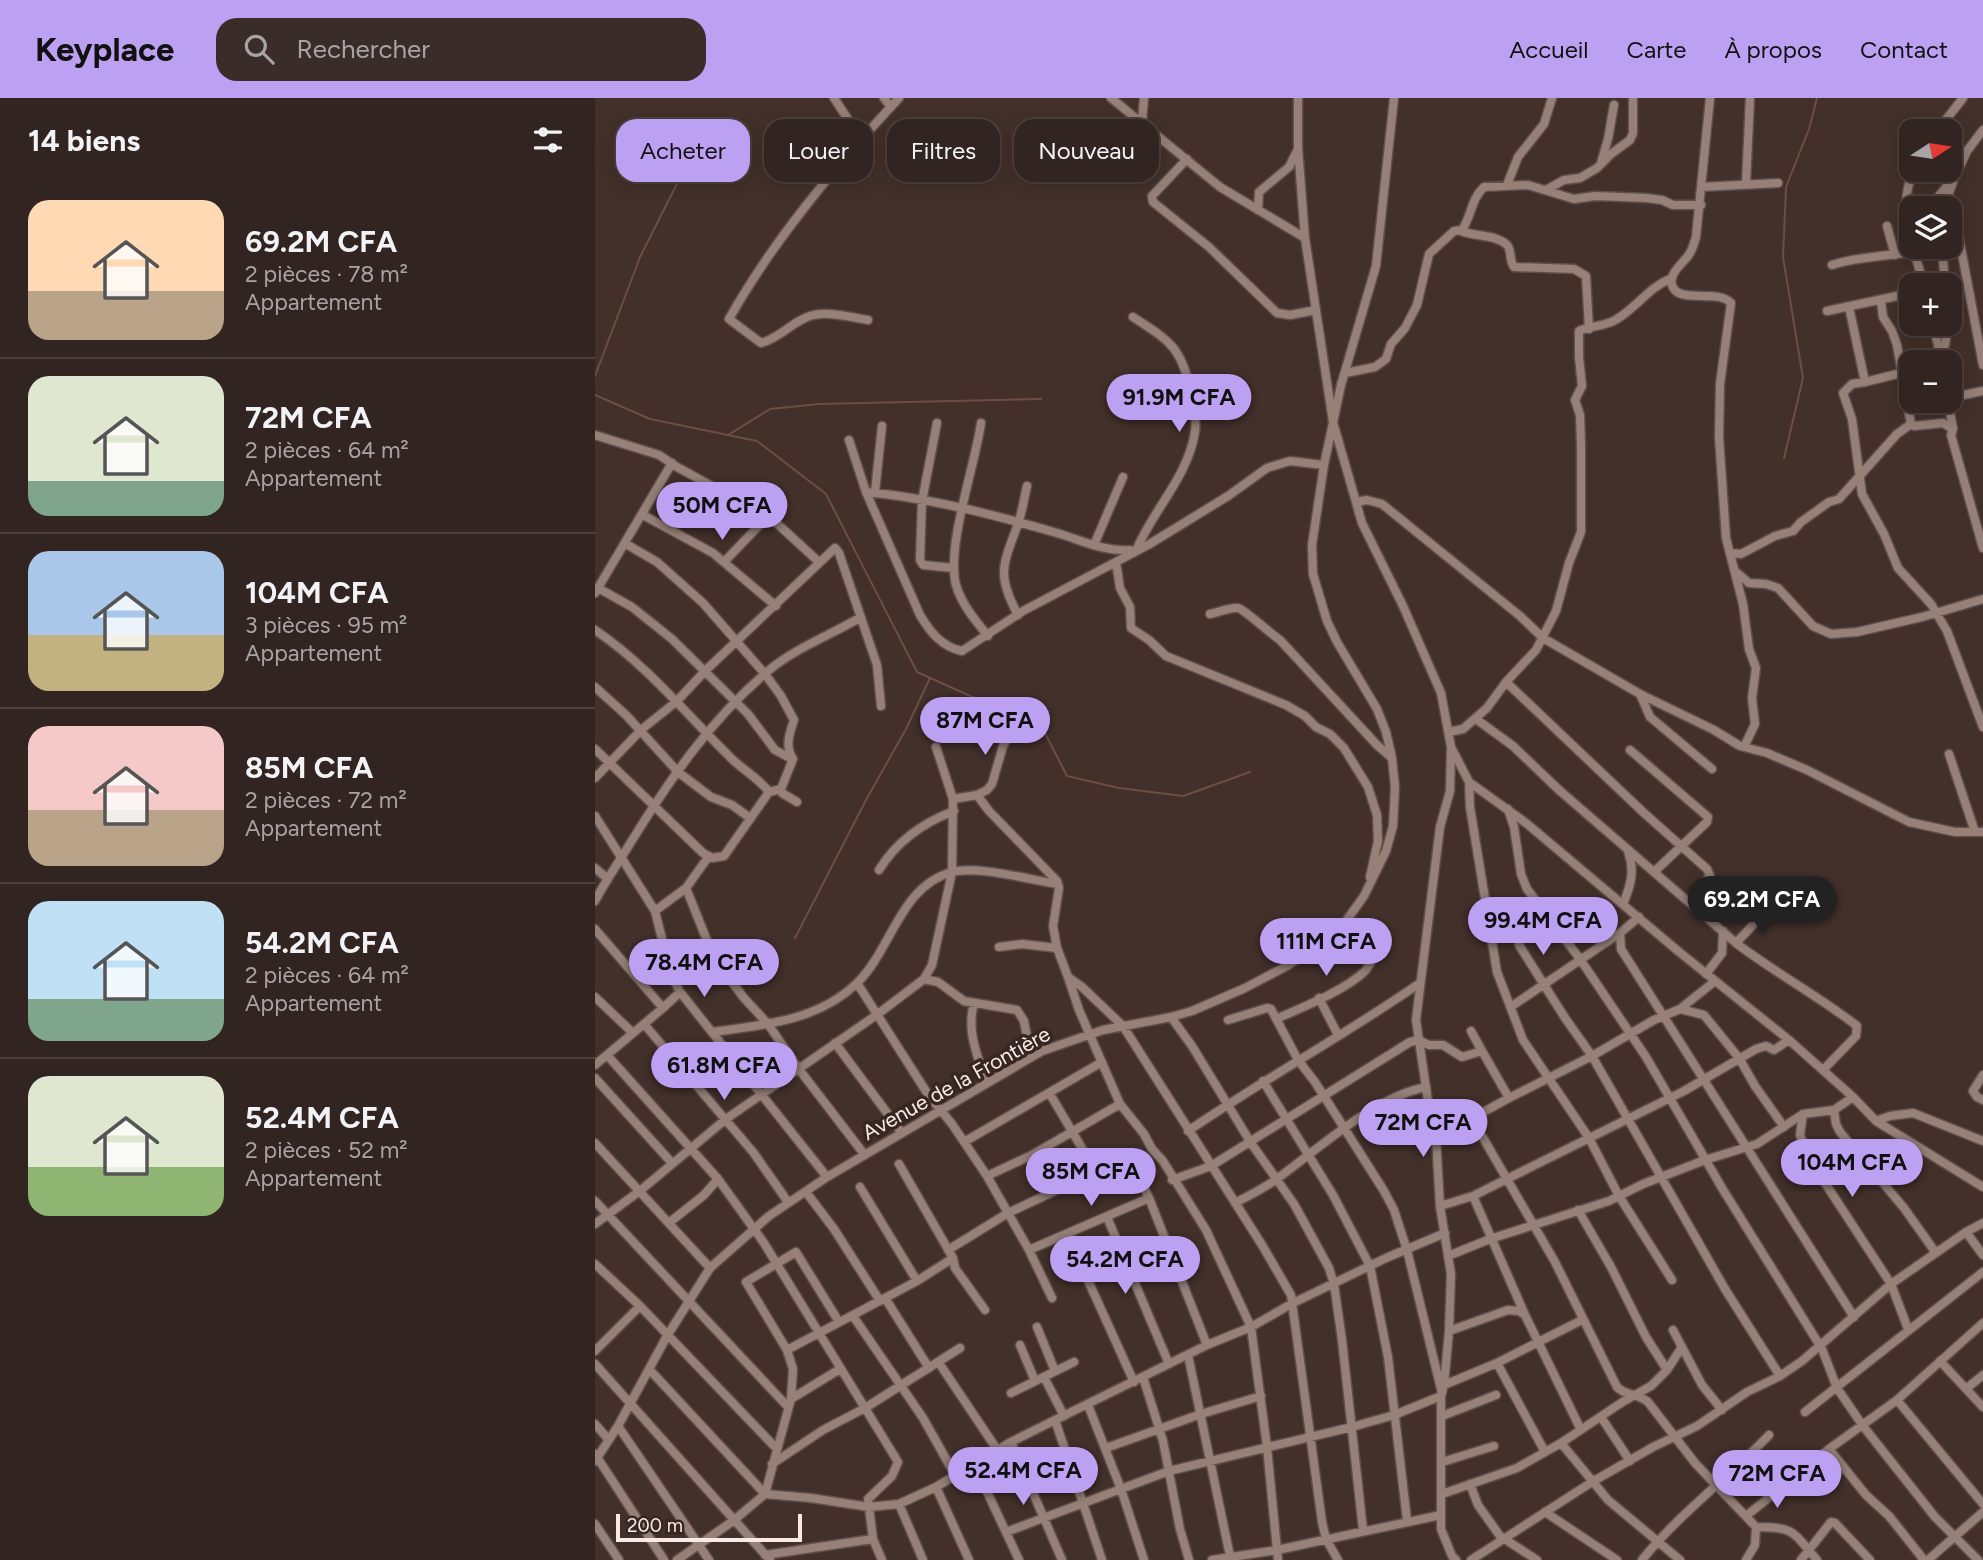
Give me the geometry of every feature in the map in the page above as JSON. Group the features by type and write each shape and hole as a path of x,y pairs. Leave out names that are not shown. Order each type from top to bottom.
{"street":[{"path":"834,98 848,119"},
{"path":"884,98 891,107"},
{"path":"873,126 899,98"},
{"path":"1111,98 1138,119"},
{"path":"1142,119 1144,98"},
{"path":"1299,98 1299,148 1305,238 1333,422 1369,540 1437,681 1451,747 1450,791 1440,827 1416,1020 1436,1138 1440,1206 1451,1274 1449,1331 1442,1391 1441,1515 1441,1529 1451,1558"},
{"name":"Avenue de la Frontière","path":"596,1457 618,1426 667,1336 710,1268 753,1228 788,1202 864,1154 1031,1057 1090,1034 1171,1017 1215,1002 1285,967 1341,928 1364,896 1386,851 1393,826 1395,787 1392,758 1377,709 1336,642 1327,621 1313,574 1313,528 1341,385 1376,266 1394,98"},
{"path":"1507,185 1518,157 1544,124 1552,98"},
{"path":"1546,190 1567,178 1580,178 1633,136 1633,98"},
{"path":"1449,733 1463,729 1476,719 1536,650 1556,611 1581,532 1580,415 1575,400 1582,386 1579,331 1610,324 1621,317 1657,284 1672,278 1692,249 1701,205 1710,98"},
{"path":"1746,184 1749,98"},
{"path":"1946,119 1963,98"},
{"path":"1601,164 1614,105"},
{"path":"1962,162 1983,130"},
{"path":"1159,136 1227,192 1305,238"},
{"path":"1258,210 1259,192 1289,167 1299,148"},
{"path":"1187,159 1159,186 1152,196 1153,202 1209,247 1277,313 1290,315 1316,310"},
{"path":"825,182 760,266 729,319 759,343 781,335 799,321 813,315 868,320"},
{"path":"1939,196 1950,182"},
{"path":"1702,187 1777,183"},
{"path":"1461,231 1470,217 1478,192 1484,187 1528,185 1574,199 1595,196 1646,198 1673,205 1701,205"},
{"path":"1887,226 1895,255"},
{"path":"1345,373 1375,368 1386,359 1391,344 1405,328 1417,305 1429,254 1454,231 1488,236 1506,245 1510,251 1510,263 1514,267 1574,269 1586,276 1589,329"},
{"path":"1832,265 1858,257 1899,254"},
{"path":"1962,254 1983,365"},
{"path":"1672,278 1673,288 1682,295 1719,295 1731,303 1720,384 1719,437 1726,538 1736,572 1749,649 1756,668 1752,698 1755,724 1744,747"},
{"path":"1826,311 1899,296"},
{"path":"1881,301 1883,317 1892,331 1899,359"},
{"path":"1850,307 1865,382"},
{"path":"1133,317 1166,338 1176,351 1189,381 1196,417 1195,433 1186,459 1171,491 1134,553"},
{"path":"1899,374 1852,384 1843,393 1851,419 1862,494 1884,534 1893,559 1937,612 1957,655 1983,727"},
{"path":"1962,397 1983,391"},
{"path":"1909,413 1911,424"},
{"path":"1951,413 1951,435 1983,548"},
{"path":"937,423 922,500 921,563 954,568"},
{"path":"981,423 954,568 962,600 988,636"},
{"path":"1911,424 1915,426 1943,423 1953,429"},
{"path":"1730,553 1741,554 1775,536 1793,531 1829,502 1839,499 1897,434 1911,424"},
{"path":"875,492 882,426"},
{"path":"595,435 666,458 768,516 819,562"},
{"path":"849,440 866,492 911,597 926,625 944,645 958,650 966,650 1017,615 1134,553 1228,496 1267,468 1290,461 1324,464"},
{"path":"672,463 597,590 632,607 672,639 748,714 775,750 793,759"},
{"path":"1094,545 1123,477"},
{"path":"1017,615 1007,595 1004,564 1027,486"},
{"path":"866,492 963,509 1112,550 1130,550 1134,553"},
{"path":"1356,502 1367,500 1381,504 1543,638 1640,695 1744,747 1807,770 1909,822 1955,832 1979,832 1949,754"},
{"path":"643,515 725,562 776,606"},
{"path":"725,562 768,516"},
{"path":"626,544 657,562 684,585 765,674 794,720 788,751 793,759"},
{"path":"595,778 641,730 677,701 835,548 877,665 881,706"},
{"path":"1116,562 1120,588 1130,607 1131,627 1136,633 1149,640 1166,656 1252,690 1305,716 1316,727 1328,732 1344,748 1368,787 1377,815 1378,841 1364,896"},
{"path":"1736,572 1749,583 1778,588 1813,626 1831,634 1857,632 1983,599"},
{"path":"1210,614 1234,608 1242,609 1263,629 1280,640 1392,758"},
{"path":"595,901 607,878 705,733 734,702 765,674 801,650 861,617"},
{"path":"595,630 643,667 734,762 769,792"},
{"path":"1506,682 1710,872 1703,884"},
{"path":"595,687 641,730 678,772 711,797 732,805 750,818"},
{"path":"1640,695 1650,718 1712,769"},
{"path":"953,799 977,795 992,784 1003,746 1019,718"},
{"path":"1476,719 1513,746 1559,790 1736,943 1836,1009 1857,1026 1856,1035 1823,1070"},
{"path":"595,1224 641,1190 726,1119 924,979 932,965 951,872 953,799 936,747"},
{"path":"1451,747 1469,782 1470,807 1496,966 1523,1040 1588,1138 1619,1196 1672,1280"},
{"path":"595,750 703,853 718,858 724,856 769,792 781,789"},
{"path":"1630,750 1708,817 1707,822 1654,872"},
{"path":"781,789 793,759"},
{"path":"1469,782 1508,809 1789,1040 1876,1121 1983,1187"},
{"path":"781,789 797,802"},
{"path":"977,795 1058,884 1053,926 1057,948 1120,1104 1144,1134 1151,1149 1163,1161 1172,1180 1206,1230 1251,1326 1278,1560"},
{"path":"1508,809 1514,827 1521,874 1527,889 1580,959 1671,1098 1705,1160 1821,1347 1837,1388 1863,1426 1935,1517 1978,1560"},
{"path":"879,870 895,847 918,828 954,811"},
{"path":"595,816 655,911 671,975 680,992 827,1177"},
{"path":"1623,904 1632,881 1632,863 1627,848"},
{"path":"655,911 686,888 709,856"},
{"path":"595,868 607,878"},
{"path":"712,1032 768,1024 823,1008 857,983 876,961 912,897 929,881 951,872 972,870 1058,884"},
{"path":"686,888 714,958 744,998 768,1024 864,1154"},
{"path":"1736,943 1767,910"},
{"path":"1512,1006 1639,918"},
{"path":"595,929 663,1008"},
{"path":"1706,974 1722,953 1723,931"},
{"path":"1620,933 1621,948 1854,1317"},
{"path":"999,947 1022,944 1057,948"},
{"path":"1519,945 1592,1056 1738,1311 1780,1376"},
{"path":"1276,1019 1319,999 1363,973 1380,948"},
{"path":"1068,977 1122,1026 1283,1279 1293,1303 1326,1539 1338,1560"},
{"path":"924,979 938,982 964,1001 1017,1010 1021,1013 1031,1057"},
{"path":"1436,1138 1471,1117 1680,1009 1715,981"},
{"path":"857,983 938,1110 988,1176 1052,1298"},
{"path":"1188,1131 1420,983"},
{"path":"595,1065 680,992"},
{"path":"595,996 633,1033"},
{"path":"1319,999 1338,1035"},
{"path":"974,1003 970,1030 986,1083"},
{"path":"1228,1020 1267,1008 1389,1200 1407,1250 1442,1391"},
{"path":"1680,1009 1704,1015 1739,1058 1784,1127"},
{"path":"1171,1017 1192,1046 1251,1143 1277,1178 1329,1268 1334,1284 1363,1530"},
{"path":"644,1024 726,1119 788,1202"},
{"path":"1471,1031 1509,1098"},
{"path":"1172,1180 1211,1166 1251,1143 1400,1047 1418,1040 1429,1045 1443,1045 1462,1057 1482,1051"},
{"path":"1440,1206 1472,1196 1671,1098 1761,1047 1775,1049 1789,1040"},
{"path":"835,1043 902,1133"},
{"path":"607,1055 718,1179 776,1263 898,1462 892,1476 867,1499 873,1539 881,1560"},
{"path":"964,1142 1102,1062"},
{"path":"1983,1075 1973,1091 1983,1100"},
{"path":"595,1079 672,1163"},
{"path":"1263,1081 1308,1153 1370,1266 1388,1357 1407,1520"},
{"path":"1235,1203 1277,1178 1308,1153 1381,1105 1396,1096 1426,1087"},
{"path":"1050,1094 1096,1172"},
{"path":"1448,1256 1490,1239 1619,1196 1705,1160 1747,1148 1767,1139 1803,1114 1834,1110 1853,1097"},
{"path":"988,1176 1032,1155 1120,1104"},
{"path":"1381,1105 1399,1135"},
{"path":"1834,1110 1840,1132 1904,1208 1935,1252"},
{"path":"1876,1121 1913,1113 1983,1141"},
{"path":"1803,1114 1800,1135 1810,1160 1891,1284 1908,1329"},
{"path":"1471,1117 1534,1224 1617,1387 1621,1392 1648,1402 1674,1437 1756,1527 1755,1545 1746,1560"},
{"path":"595,1143 710,1268"},
{"path":"948,1250 1008,1213 1129,1156 1149,1198 1207,1345"},
{"path":"899,1164 953,1258 955,1268 985,1310"},
{"path":"670,1222 704,1195 718,1179"},
{"path":"860,1187 917,1281"},
{"path":"806,1192 929,1367"},
{"path":"1472,1196 1538,1343 1581,1430"},
{"path":"1029,1250 1149,1198"},
{"path":"595,1200 689,1302 790,1403"},
{"path":"1578,1210 1667,1370"},
{"path":"1107,1217 1169,1364"},
{"path":"1471,1560 1592,1482 1722,1410 1747,1392 1780,1376 1821,1347 1891,1284 1966,1231 1983,1223"},
{"path":"1966,1231 1983,1255"},
{"path":"649,1369 765,1494 869,1507 899,1504 936,1487 1011,1442 1293,1303 1445,1233"},
{"path":"1067,1234 1134,1382"},
{"path":"677,1560 733,1521 765,1494 790,1403 793,1369 787,1350 745,1283 797,1252 839,1322"},
{"path":"787,1350 883,1300 953,1258"},
{"path":"595,1264 640,1306 777,1450"},
{"path":"1805,1412 1983,1272"},
{"path":"595,1351 640,1306"},
{"path":"1449,1331 1508,1310 1525,1315"},
{"path":"853,1316 923,1418 955,1475"},
{"path":"1006,1532 1169,1471 1394,1415 1583,1320"},
{"path":"1746,1516 1829,1449 1898,1400 1983,1323"},
{"path":"1037,1326 1055,1371"},
{"path":"1673,1329 1702,1385 1722,1410"},
{"path":"1020,1345 1035,1381"},
{"path":"772,1464 823,1430 865,1408 960,1348"},
{"path":"1442,1494 1517,1468 1561,1443 1651,1386 1667,1370 1682,1348"},
{"path":"1188,1355 1230,1556"},
{"path":"1940,1361 1983,1408"},
{"path":"1011,1393 1074,1362"},
{"path":"939,1363 998,1451"},
{"path":"1497,1363 1545,1452"},
{"path":"595,1364 767,1557 873,1539"},
{"path":"790,1403 840,1370"},
{"path":"1967,1388 1983,1375"},
{"path":"1044,1377 1060,1418 1102,1560"},
{"path":"1143,1377 1159,1429 1189,1560"},
{"path":"1442,1416 1496,1395"},
{"path":"1106,1448 1261,1396"},
{"path":"1898,1400 1983,1504"},
{"path":"1088,1405 1121,1489 1144,1560"},
{"path":"1601,1417 1630,1461"},
{"path":"595,1424 609,1440"},
{"path":"618,1426 709,1560"},
{"path":"1642,1560 1657,1542 1769,1435"},
{"path":"1011,1442 1062,1560"},
{"path":"1561,1443 1608,1500 1680,1560"},
{"path":"1442,1462 1494,1446"},
{"path":"1829,1449 1866,1495 1889,1516 1926,1560 1983,1512"},
{"path":"596,1457 664,1560"},
{"path":"974,1464 1019,1560"},
{"path":"1470,1484 1478,1505 1500,1536 1537,1560"},
{"path":"936,1487 969,1560"},
{"path":"899,1504 923,1560"},
{"path":"1545,1512 1617,1560"},
{"path":"1212,1560 1277,1550 1407,1520 1441,1515"},
{"path":"1801,1560 1831,1522 1870,1560"},
{"path":"595,1524 619,1560"},
{"path":"1756,1527 1787,1528 1817,1560"}],"waterway":[{"path":"1784,458 1803,378 1783,257 1786,187 1809,129 1817,98"},
{"path":"595,376 640,257 678,182"},
{"path":"595,395 650,419 757,441 826,494 917,672 988,704 1031,706 1067,776 1119,788 1183,796 1250,772"},
{"path":"728,435 770,409 819,404 1041,399"},
{"path":"795,938 906,729 930,678"}]}
